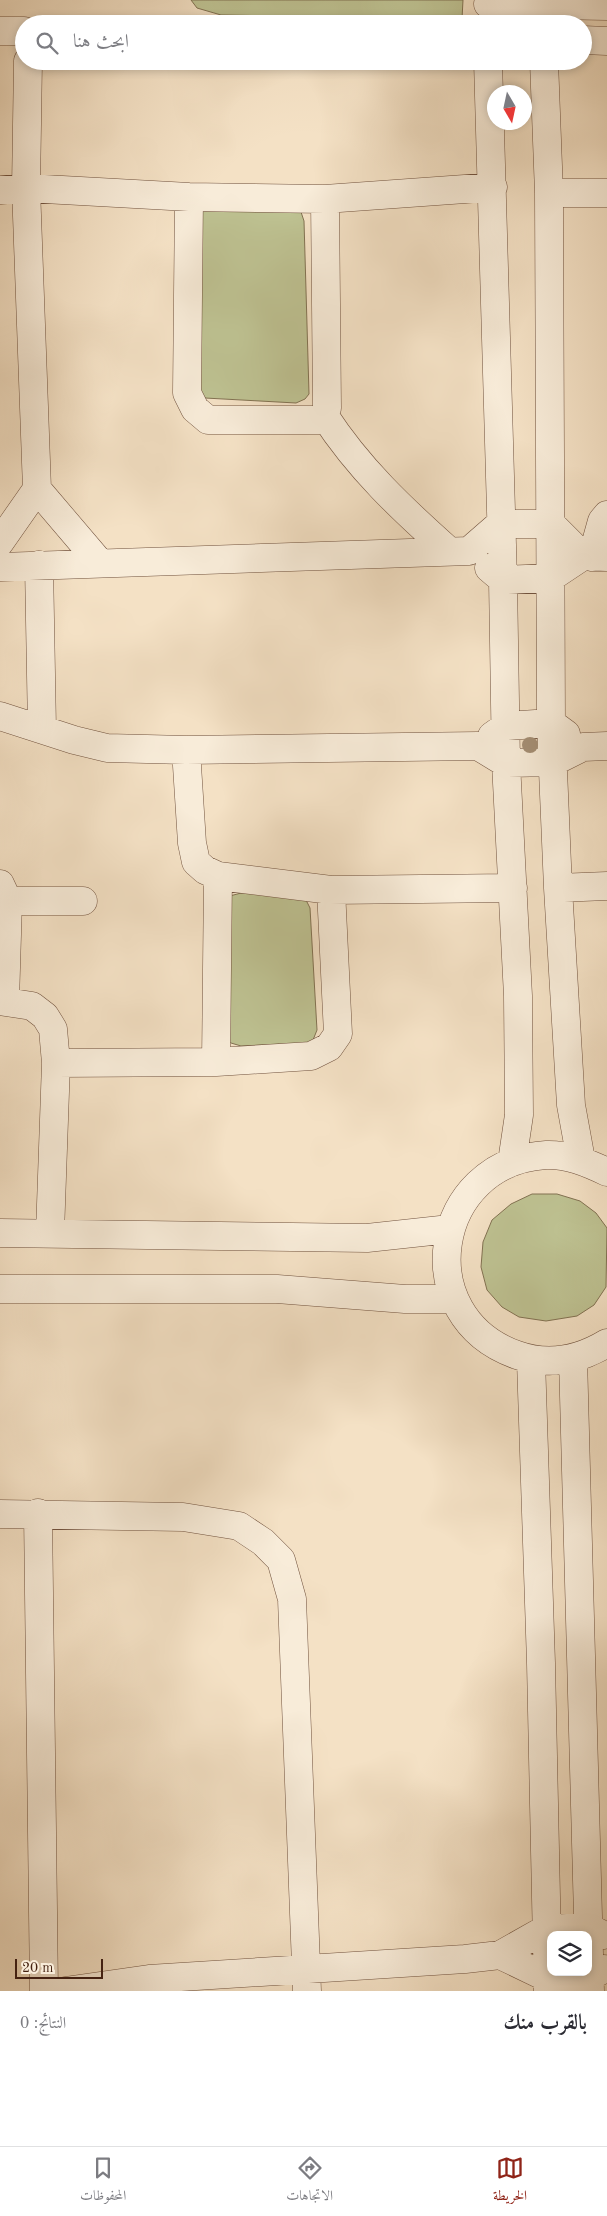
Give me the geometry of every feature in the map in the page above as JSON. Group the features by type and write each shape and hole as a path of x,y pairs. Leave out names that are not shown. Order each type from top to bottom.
{"street":[{"path":"488,9 543,10 607,6"},
{"path":"0,31 15,31"},
{"path":"592,40 607,41"},
{"path":"27,70 13,189 37,489 100,563"},
{"path":"488,70 493,187 506,763 518,996 519,1115 512,1162"},
{"path":"544,70 549,193 551,723 558,888 571,1105 581,1160"},
{"path":"13,189 188,197 325,199 493,187"},
{"path":"549,193 607,193"},
{"path":"188,197 187,393 195,409 208,420 318,420 324,415 327,408 325,199"},
{"path":"324,415 341,442 390,498 459,551 503,580 550,578 594,557"},
{"path":"0,542 37,489"},
{"path":"594,557 602,521 607,515"},
{"path":"0,567 459,551 500,524 551,524 594,557"},
{"path":"39,565 42,728"},
{"path":"0,716 42,728 74,740 107,748 186,750 478,746 506,763 553,762 595,747"},
{"path":"478,746 506,726 551,723 595,747"},
{"path":"186,750 192,843 196,862 205,870 218,876 331,890 513,888"},
{"path":"216,1062 218,876"},
{"path":"558,888 607,886"},
{"path":"56,1063 216,1062 311,1056 328,1047 338,1034 331,890"},
{"path":"50,1233 56,1063 53,1029 45,1016 32,1006 3,1001 4,892 83,901"},
{"path":"607,1172 581,1160 547,1155 512,1162 484,1178 463,1200 450,1229 445,1264 454,1299 472,1327 499,1348 531,1360 552,1361 573,1358 594,1351 607,1343"},
{"path":"0,1233 367,1238 450,1229"},
{"path":"0,1289 277,1289 405,1299 454,1299"},
{"path":"500,1955 548,1984 595,1979 598,1932 573,1358"},
{"path":"531,1360 541,1654 548,1984"},
{"path":"38,1513 44,1991"},
{"path":"0,1514 38,1513 184,1517 239,1526 263,1542 281,1560 292,1599 294,1698 306,1980"},
{"path":"65,1991 149,1979 306,1980 500,1955 546,1929 598,1932"}],"green space":[{"path":"191,0 463,0 462,15 221,15 197,8"},
{"path":"200,211 301,212 304,221 309,394 305,399 296,403 205,398 199,391"},
{"path":"241,893 297,894 306,900 310,908 317,1030 313,1040 307,1043 241,1046 231,1043 226,1038 226,897"},
{"path":"532,1194 557,1194 580,1201 596,1213 607,1228 606,1287 594,1305 577,1316 546,1321 519,1317 502,1307 487,1290 481,1267 483,1242 492,1220 511,1204"}]}
